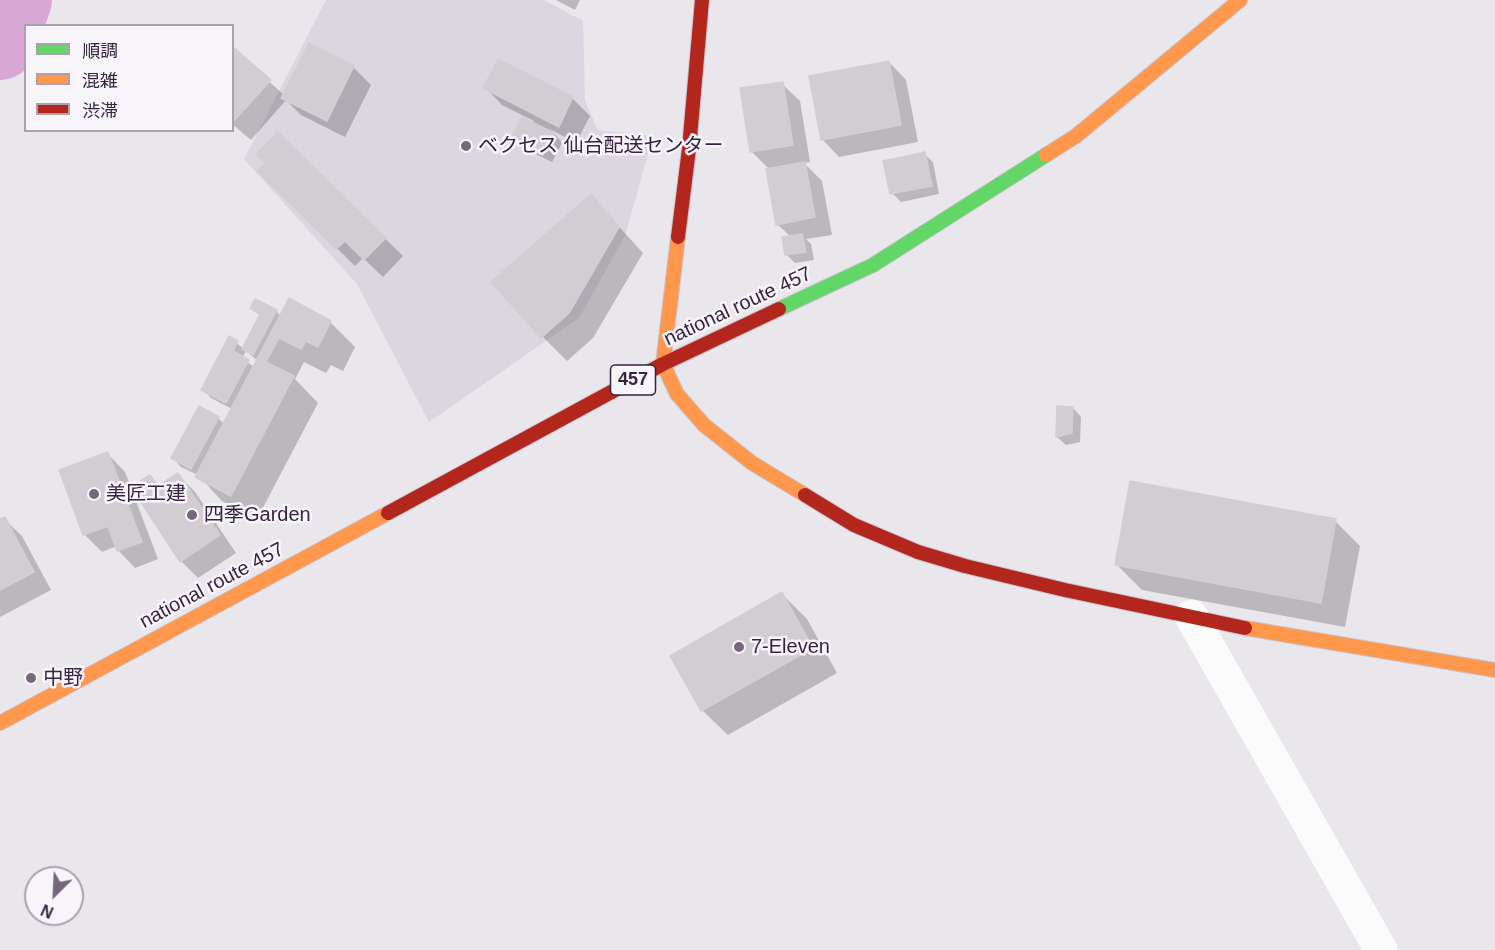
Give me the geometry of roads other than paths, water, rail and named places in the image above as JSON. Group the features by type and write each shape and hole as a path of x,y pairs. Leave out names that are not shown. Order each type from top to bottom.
{"main road":[{"path":"702,0 689,149 663,364 677,394 704,426 752,463 854,525 918,552 1065,590 1273,634 1495,670"},
{"name":"national route 457","path":"0,723 663,364 873,265 1076,136 1240,0"}],"street":[{"path":"1191,616 1380,950"}],"waterway":[{"path":"0,44 16,0"}],"place":[{"name":"ベクセス 仙台配送センター","path":"466,146"},
{"name":"美匠工建","path":"94,494"},
{"name":"四季Garden","path":"192,515"},
{"name":"7-Eleven","path":"739,647"},
{"name":"中野","path":"31,678"}]}
